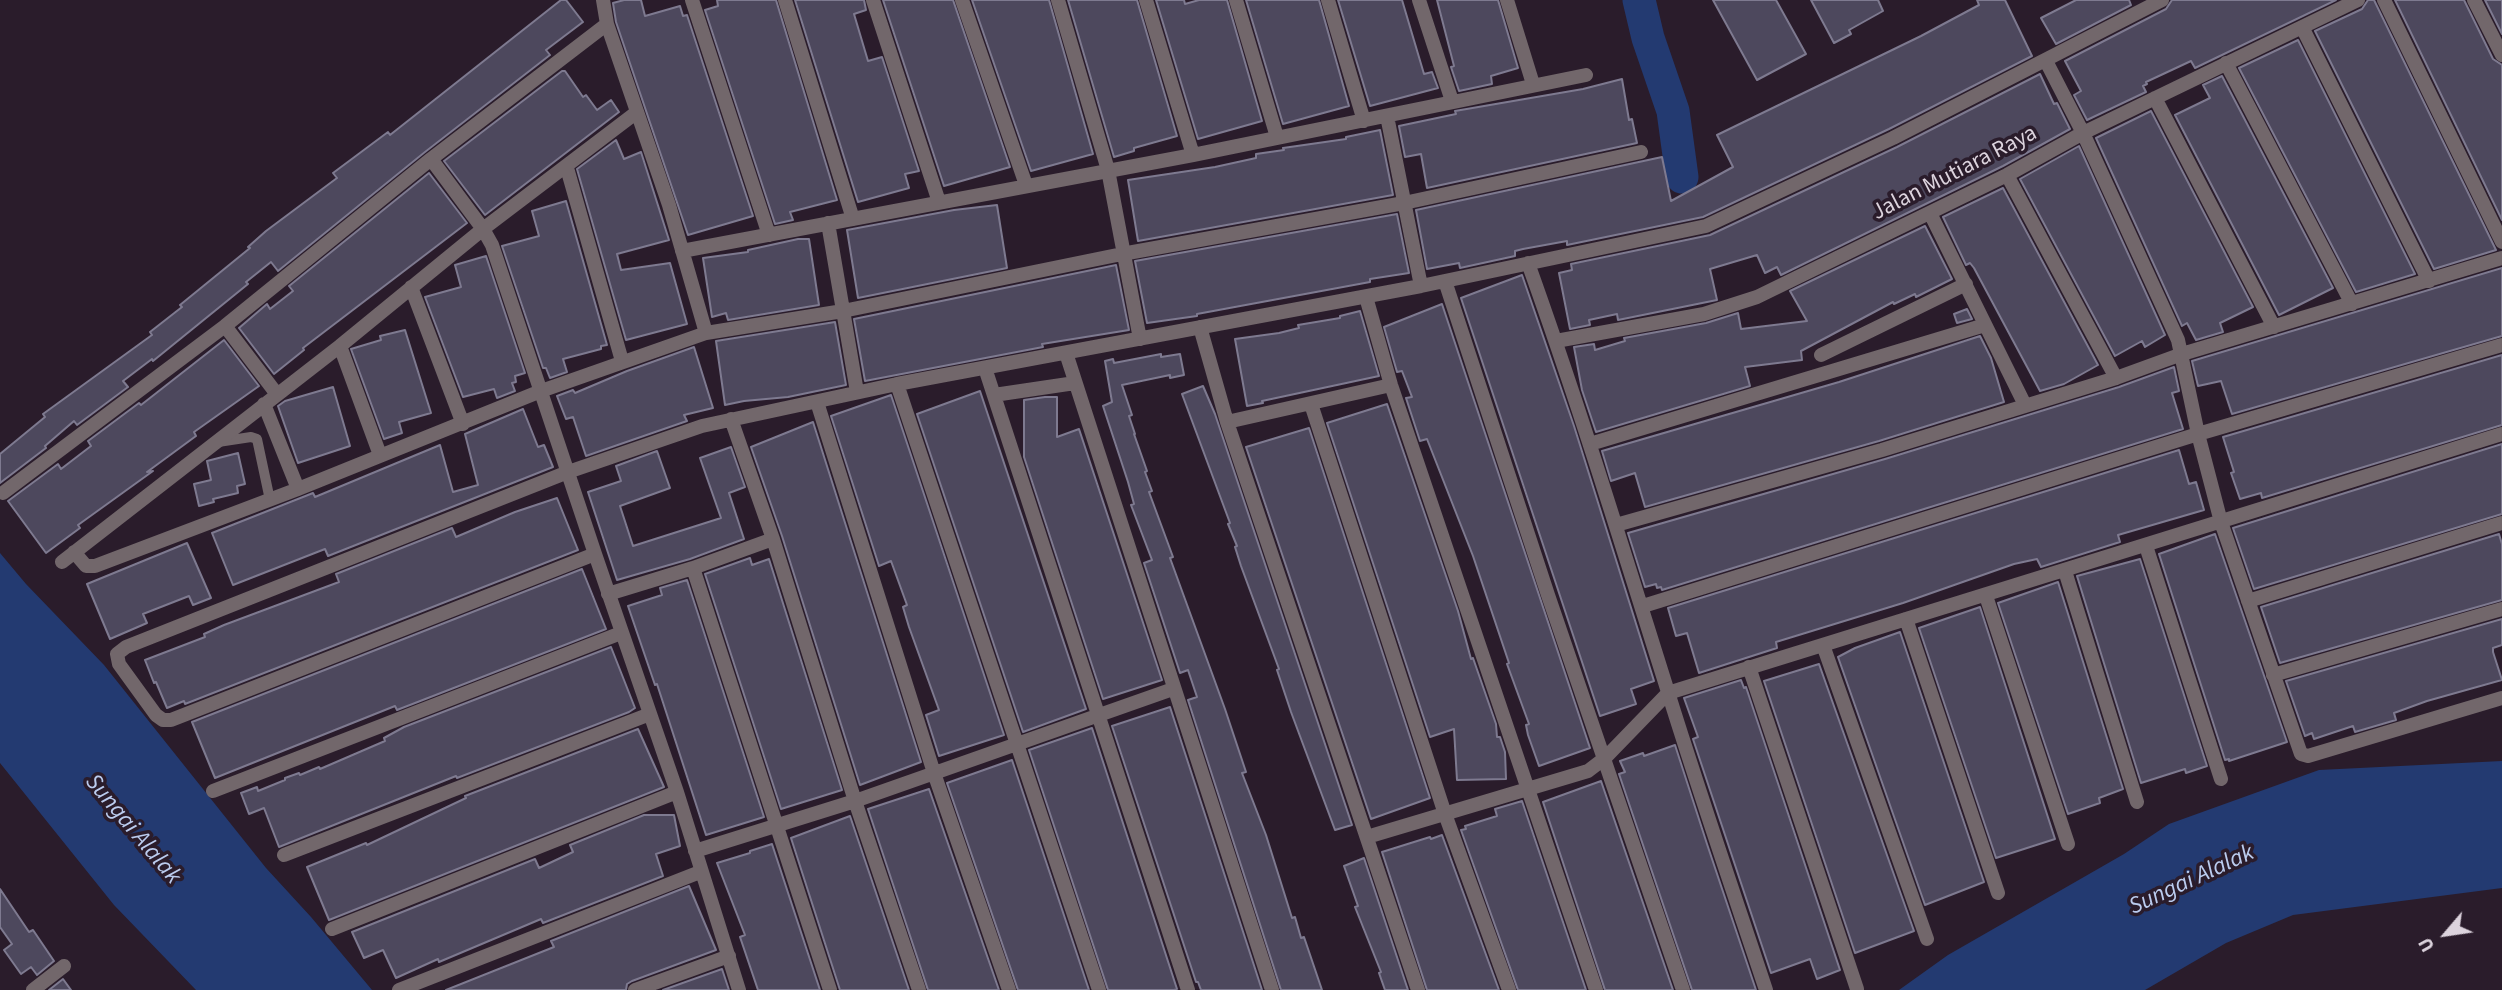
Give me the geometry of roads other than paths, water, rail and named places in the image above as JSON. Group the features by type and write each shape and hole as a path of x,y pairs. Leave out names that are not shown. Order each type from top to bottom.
{"street":[{"path":"603,0 607,24 682,251 706,333"},
{"path":"692,0 769,235"},
{"path":"785,0 853,219"},
{"path":"873,0 939,202"},
{"path":"962,0 1026,185"},
{"path":"1058,0 1108,170 1140,339"},
{"path":"1146,0 1193,155"},
{"path":"1236,0 1277,138"},
{"path":"1328,0 1364,121"},
{"path":"1419,0 1452,101"},
{"path":"1507,0 1533,84"},
{"path":"595,554 172,720 163,720 156,715 119,664 117,654 125,647 568,472 690,429 897,384 1420,286 1706,226 1893,138 2162,0"},
{"name":"Jalan Mutiara Raya","path":"1556,341 1724,309 1756,297 2007,175 2155,97 2358,0"},
{"path":"2384,0 2502,242"},
{"path":"2474,0 2502,55"},
{"path":"3,494 225,326 431,159 607,24"},
{"path":"2302,27 2428,281"},
{"path":"2046,61 2083,133 2178,340 2221,523 2298,751 2304,755 2502,698"},
{"path":"2226,62 2352,304"},
{"path":"682,251 1193,155 1586,75"},
{"path":"2155,97 2274,327"},
{"path":"637,112 68,557 86,566 95,566 270,500 541,391 706,333 843,311 1122,254 1404,203 1641,152"},
{"path":"1387,116 1420,286"},
{"path":"431,159 484,229 492,245 621,633 677,792 739,990"},
{"path":"567,167 622,361"},
{"path":"2007,175 2116,378"},
{"path":"1930,213 2025,405"},
{"path":"828,223 857,392"},
{"path":"1616,525 1882,450 2502,258"},
{"path":"1528,263 1590,444 1643,606 1668,693 1766,990"},
{"path":"1445,281 1548,595 1683,990"},
{"path":"1821,355 1966,285"},
{"path":"411,287 463,424"},
{"path":"1366,296 1391,385 1596,990"},
{"path":"1590,444 1985,325"},
{"path":"225,326 276,393"},
{"path":"1200,327 1227,422 1418,990"},
{"path":"1643,606 2198,434 2502,345"},
{"path":"340,346 380,455"},
{"path":"1066,353 1272,990"},
{"path":"985,368 1188,990"},
{"path":"994,395 1075,383"},
{"path":"897,384 1099,990"},
{"path":"1227,422 1391,385"},
{"path":"817,402 934,773 1009,990"},
{"path":"264,404 298,489"},
{"path":"1311,404 1445,814 1509,990"},
{"path":"731,419 919,990"},
{"path":"1367,837 1588,771 1605,758 1668,693 2502,434"},
{"path":"2248,601 2502,523"},
{"path":"608,594 773,540"},
{"path":"2146,546 2221,779"},
{"path":"693,568 830,990"},
{"path":"2065,571 2137,802"},
{"path":"1986,596 2068,844"},
{"path":"2273,675 2502,609"},
{"path":"1906,620 1998,893"},
{"path":"213,791 621,633"},
{"path":"1823,645 1927,939"},
{"path":"1749,667 1857,989"},
{"path":"695,851 855,802 1173,688"},
{"path":"284,855 650,714"},
{"path":"332,929 677,792"},
{"path":"399,990 700,872"},
{"path":"635,990 729,956"},
{"path":"33,990 64,966"}],"lane":[{"path":"215,442 251,437 257,439 270,500"}],"water":[{"name":"Sungai Alalak","path":"0,553 104,665 266,868 372,990 196,990 114,905 0,763"},
{"name":"Sungai Alalak","path":"2502,761 2502,888 2293,915 2226,943 2145,990 1899,990 1948,955 2124,854 2169,824 2319,770"}],"waterway":[{"path":"1639,0 1648,38 1673,111 1682,177"}]}
